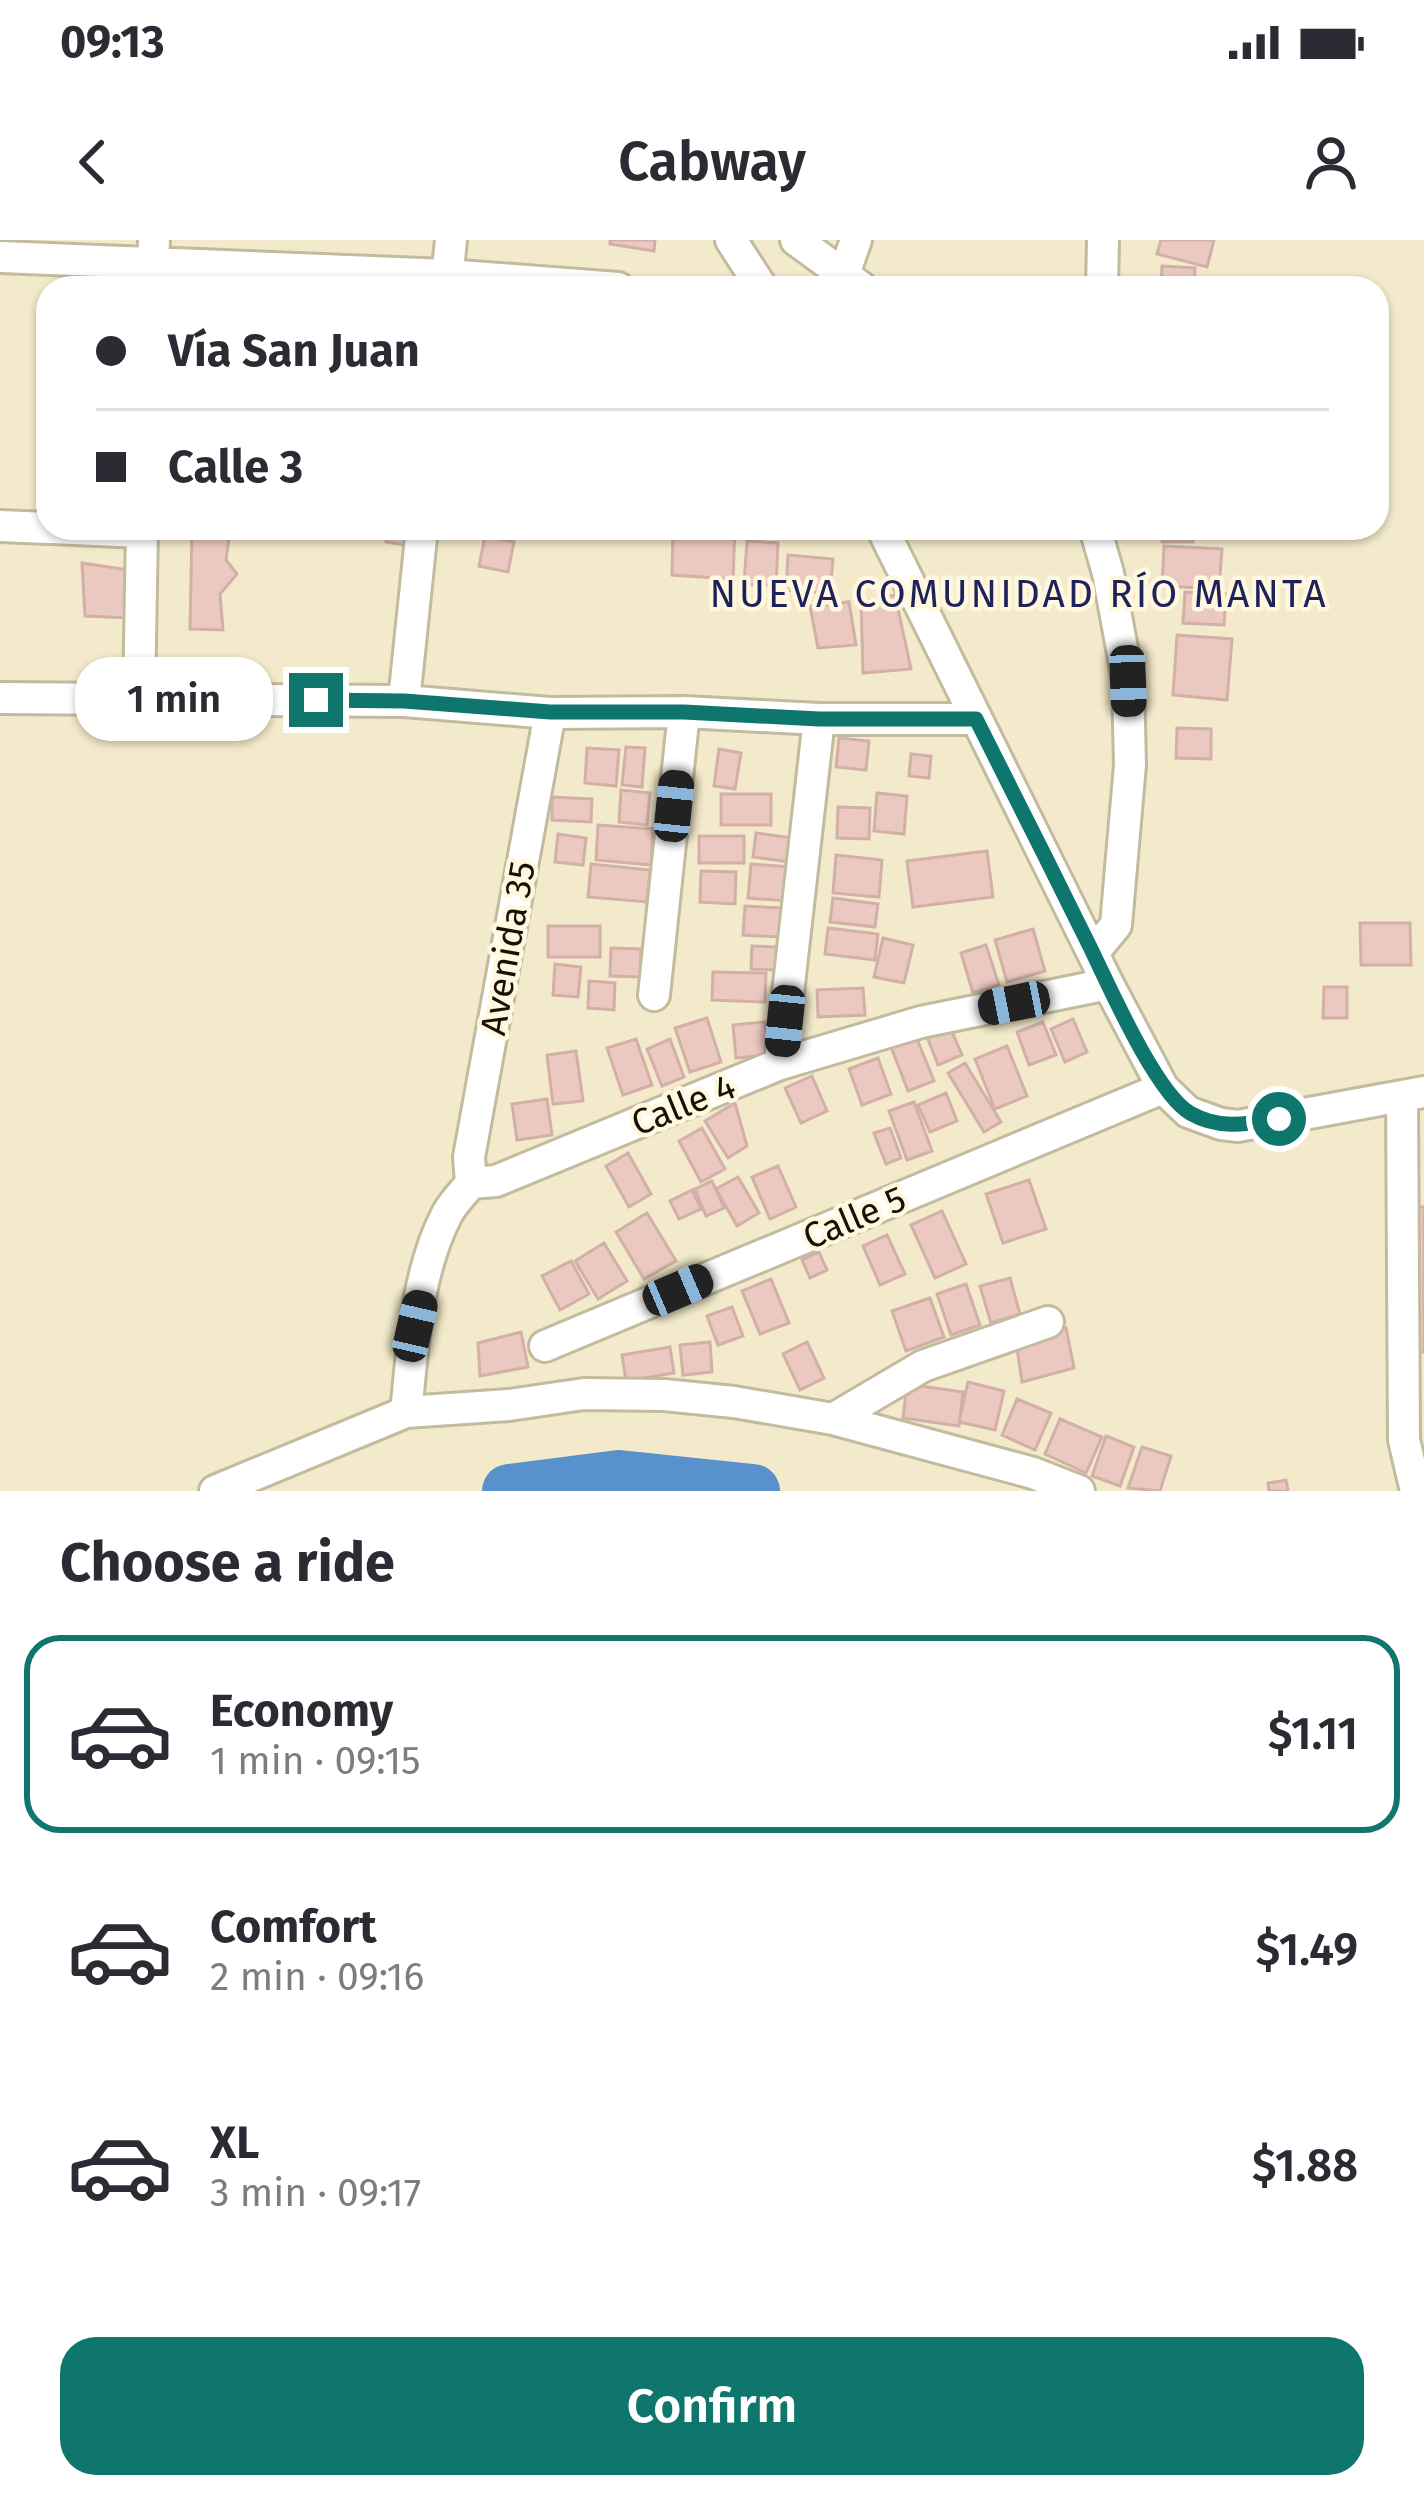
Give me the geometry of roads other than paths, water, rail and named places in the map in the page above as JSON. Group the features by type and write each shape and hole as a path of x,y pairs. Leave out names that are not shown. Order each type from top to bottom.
{"street":[{"path":"447,276 451,240"},
{"path":"730,240 754,276"},
{"path":"796,240 846,276"},
{"path":"853,276 856,240"},
{"path":"1102,276 1103,240"},
{"path":"0,256 353,276"},
{"path":"0,526 36,527"},
{"path":"139,699 142,540"},
{"path":"404,701 421,540"},
{"path":"888,540 1163,1088 1188,1112 1238,1126 1413,1094 1404,1440 1416,1491"},
{"path":"1093,953 1116,925 1130,765 1128,681 1098,540"},
{"path":"0,698 404,701 550,712 976,719"},
{"name":"Avenida 35","path":"471,1183 469,1157 550,712"},
{"path":"654,994 684,712"},
{"path":"781,1064 819,719"},
{"name":"Calle 4","path":"471,1183 496,1181 781,1064 921,1022 1108,984"},
{"name":"Calle 5","path":"545,1346 1163,1088"},
{"path":"406,1412 415,1326 433,1250 448,1211 471,1183"},
{"path":"833,1419 923,1366 1048,1322"},
{"path":"215,1491 406,1412 584,1394 734,1402 833,1419 1033,1473 1079,1491"}],"waterway":[{"path":"509,1491 619,1477 753,1491"}],"district":[{"name":"NUEVA COMUNIDAD RÍO MANTA","path":"1019,593"}]}
